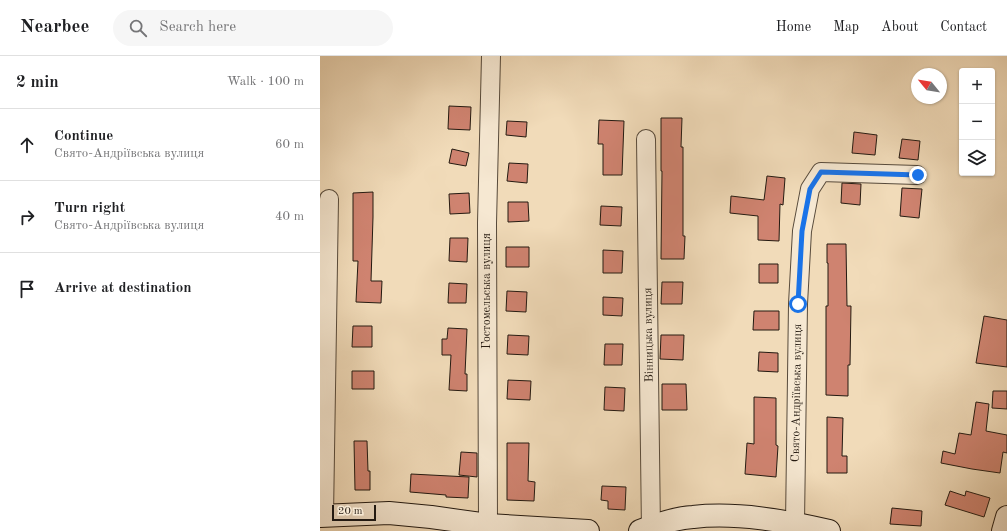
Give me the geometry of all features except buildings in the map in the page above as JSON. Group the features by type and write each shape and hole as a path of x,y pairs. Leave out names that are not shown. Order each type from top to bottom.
{"street":[{"name":"Гостомельська вулиця","path":"488,525 487,223 491,56"},
{"name":"Вінницька вулиця","path":"646,139 647,530"},
{"name":"Свято-Андріївська вулиця","path":"795,523 798,304 802,231 810,189 821,172 918,175"},
{"path":"328,199 322,516 389,513 488,525 588,531"},
{"path":"647,530 692,517 728,516 795,523 829,531"},
{"path":"1003,531 1007,517"}],"route":[{"path":"798,304 802,231 810,189 821,172 918,175"}]}
